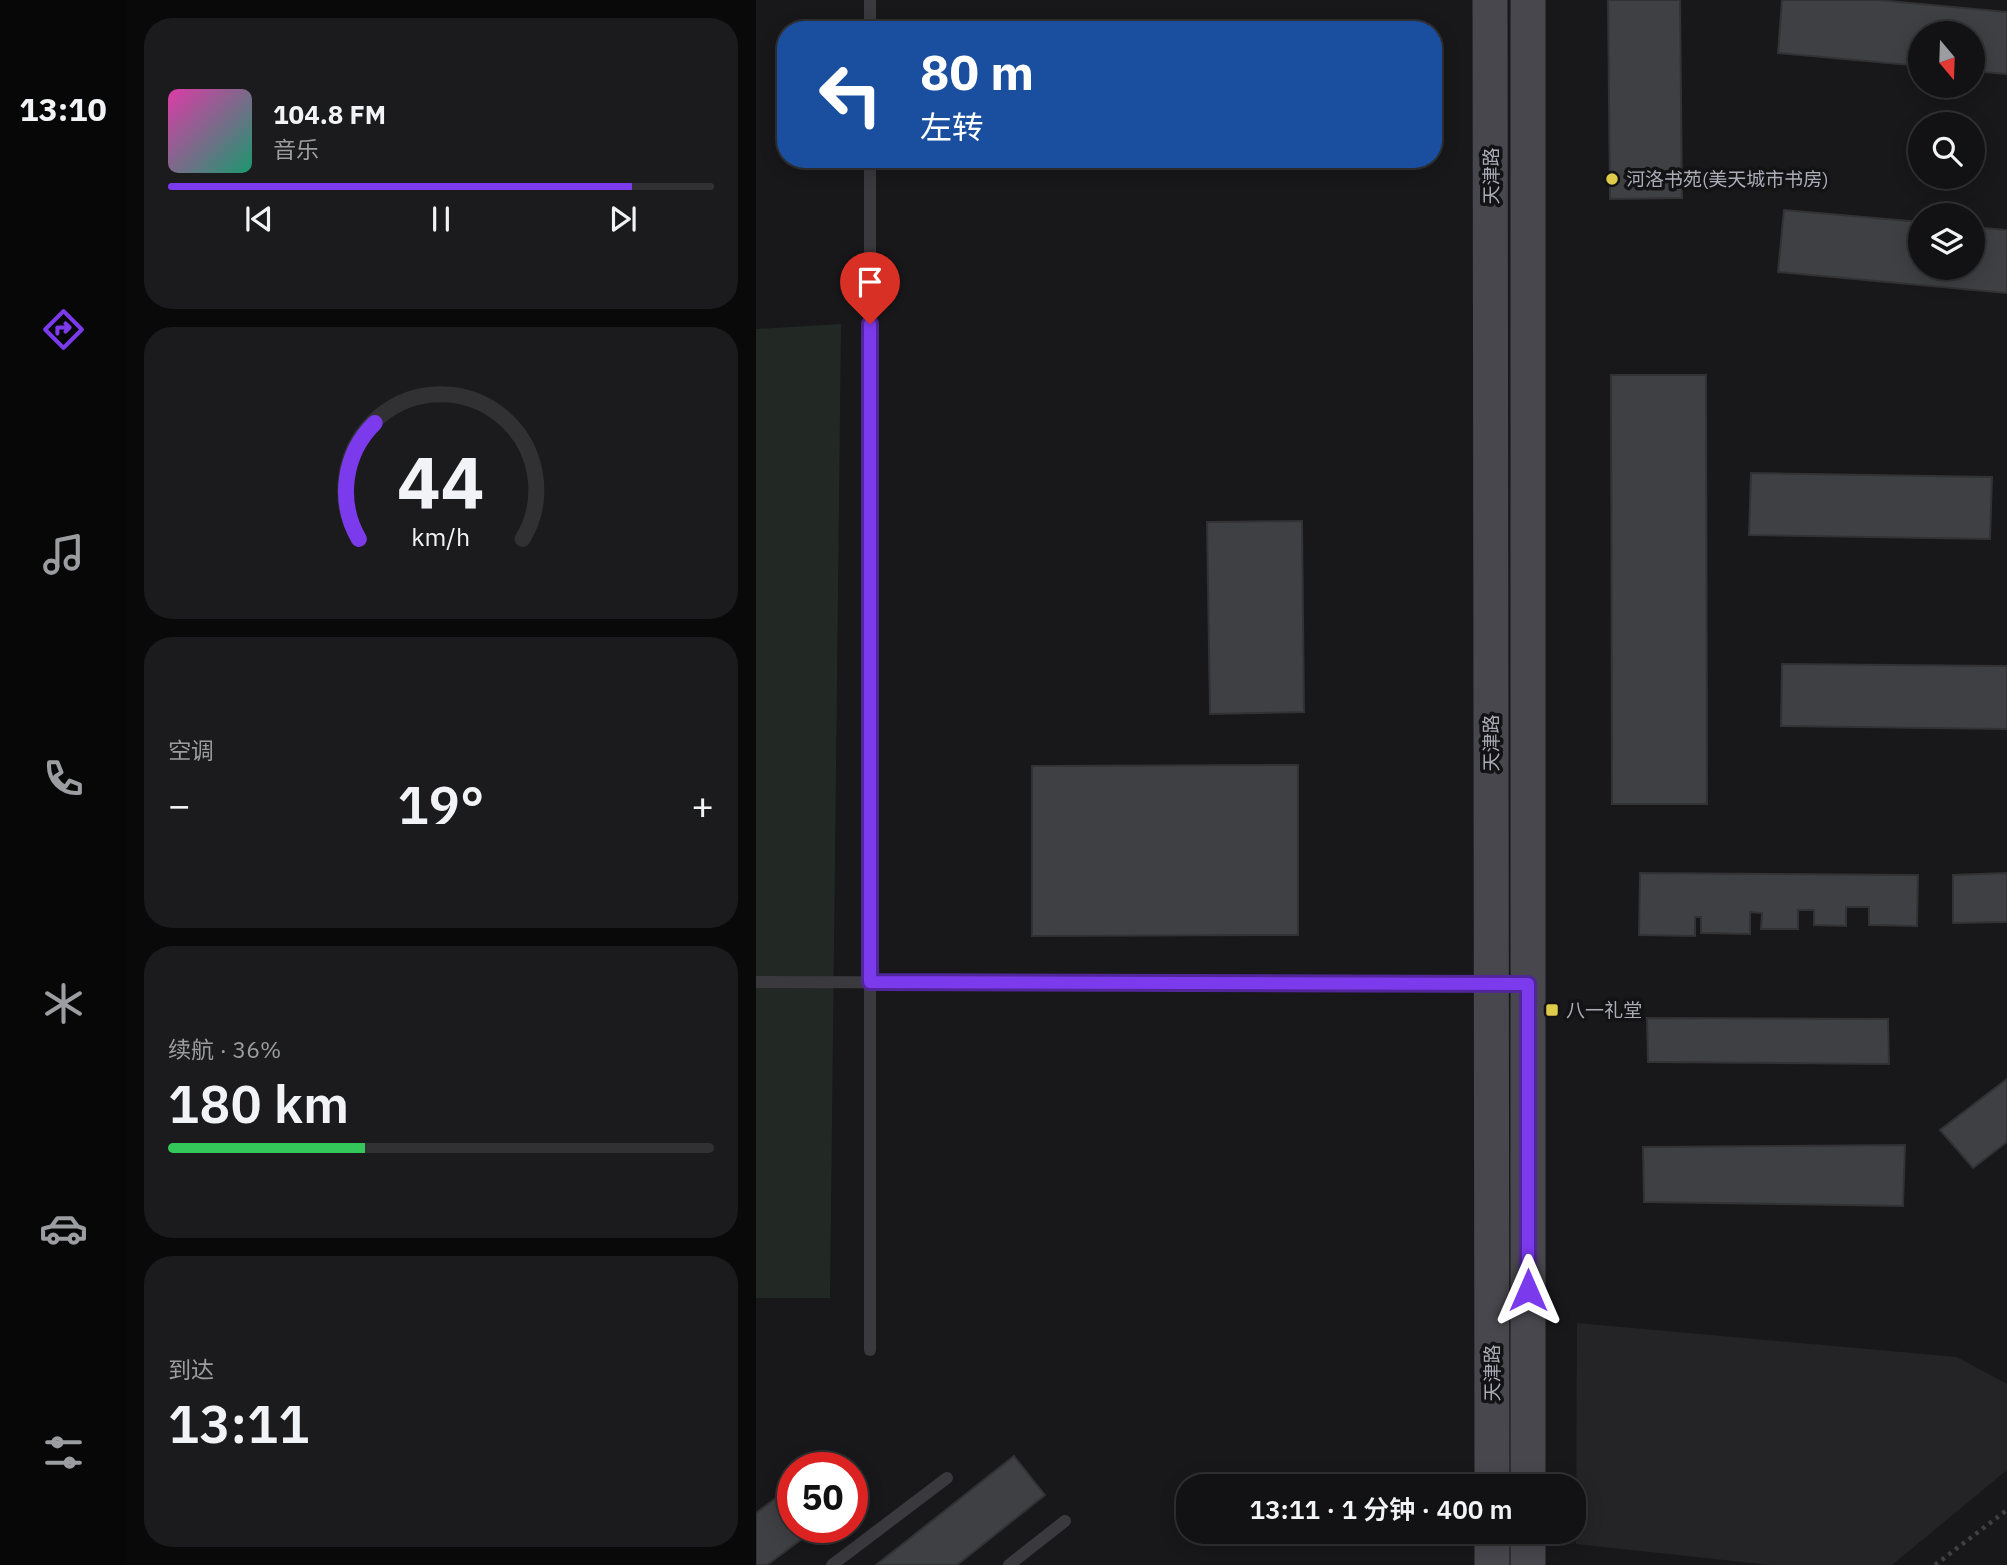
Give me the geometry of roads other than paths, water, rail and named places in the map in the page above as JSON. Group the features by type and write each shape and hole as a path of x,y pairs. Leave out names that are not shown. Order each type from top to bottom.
{"main road":[{"name":"天津路","path":"1490,0 1492,1474"},
{"name":"天津路","path":"1528,0 1528,1474"},
{"path":"1492,1544 1492,1565"},
{"path":"1528,1544 1528,1565"}],"lane":[{"path":"870,0 870,21"},
{"path":"870,168 870,1350"},
{"path":"756,982 1528,984"},
{"path":"832,1565 947,1478"},
{"path":"1009,1565 1065,1521"}],"place":[{"name":"河洛书苑(美天城市书房)","path":"1612,179"},
{"name":"八一礼堂","path":"1552,1010"}]}
